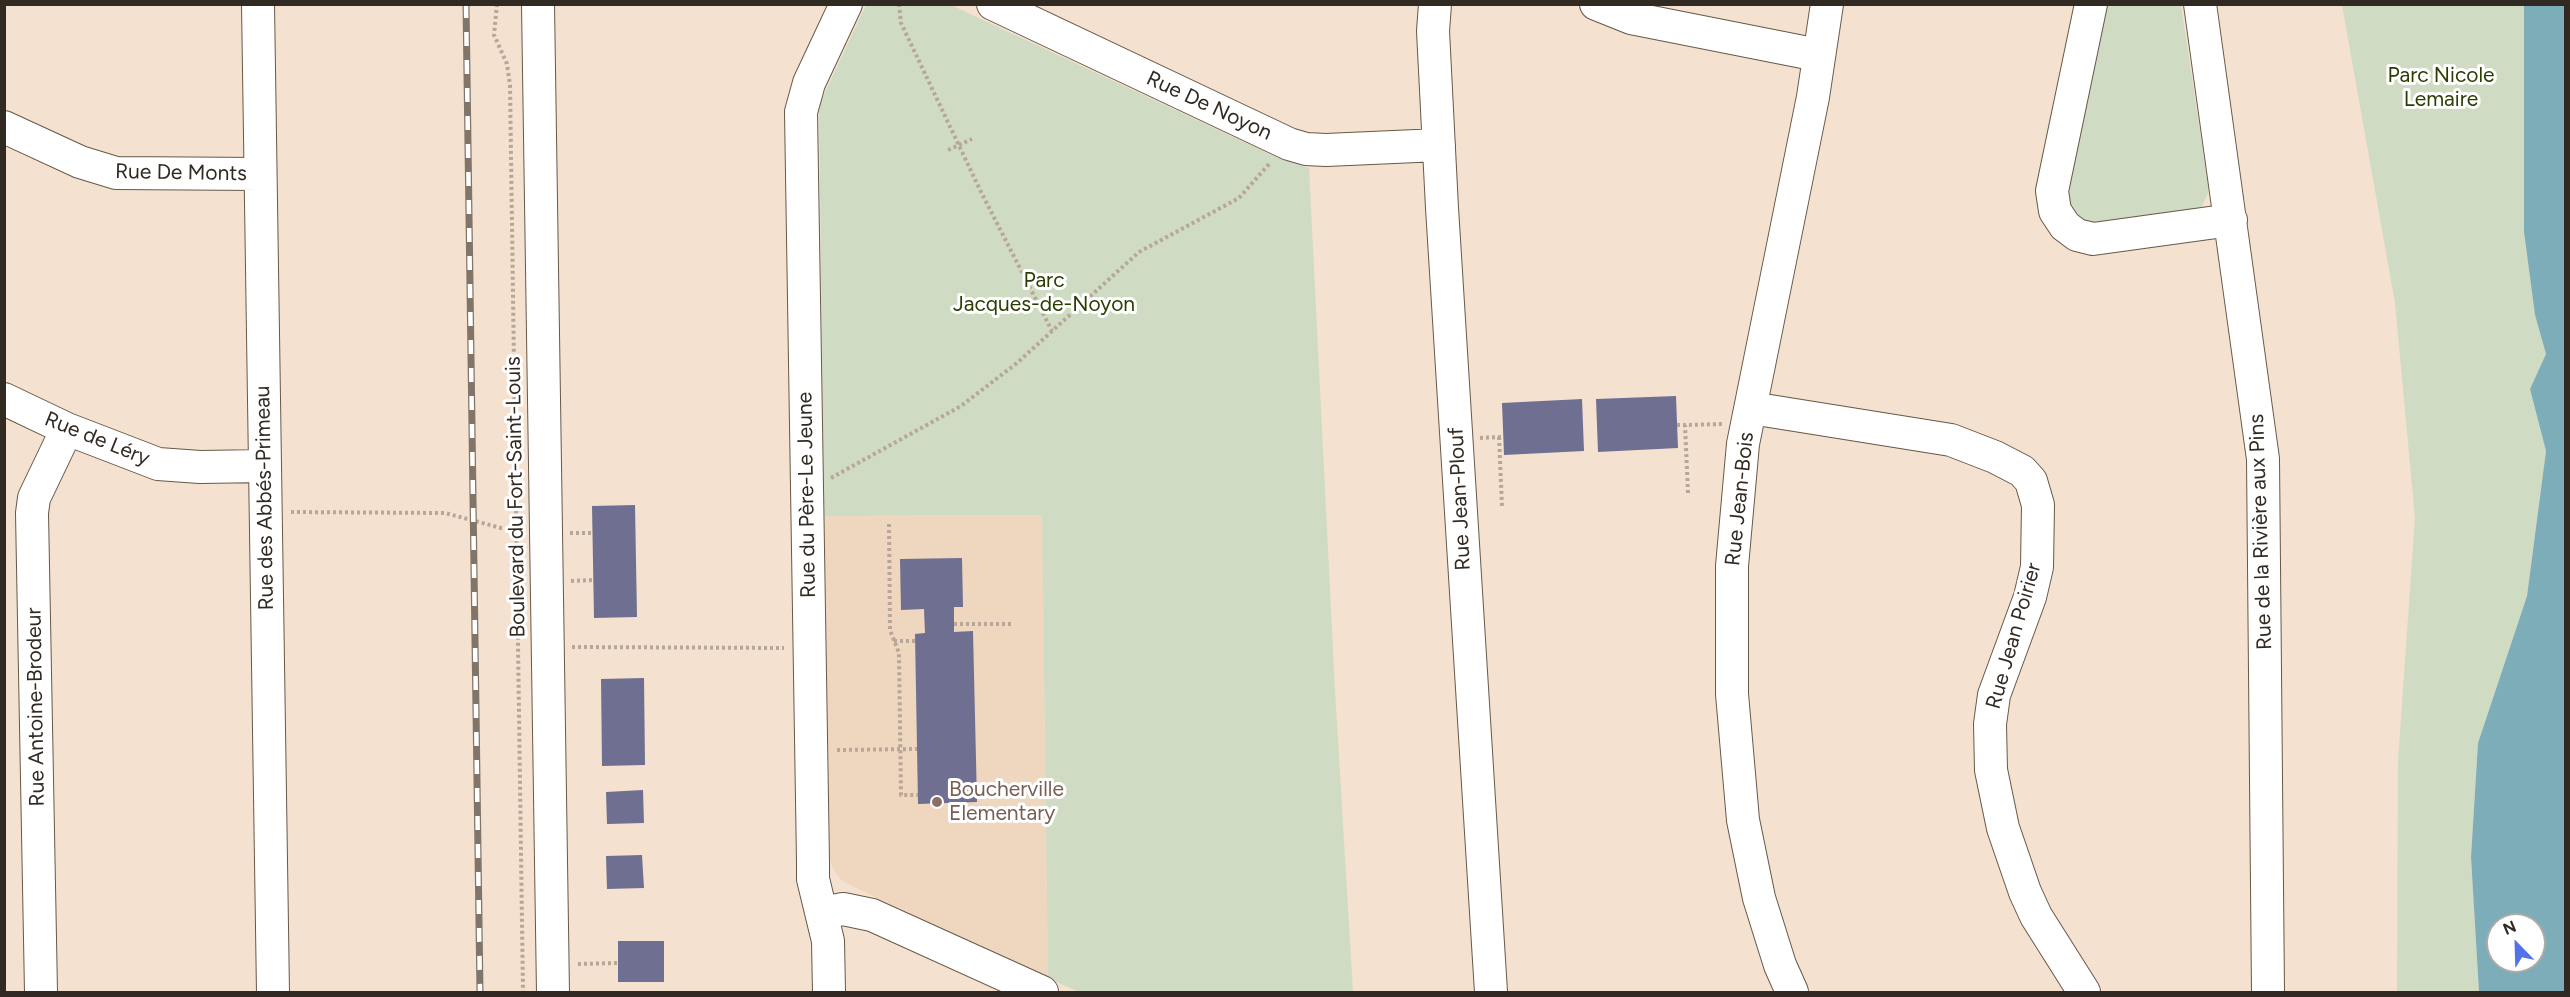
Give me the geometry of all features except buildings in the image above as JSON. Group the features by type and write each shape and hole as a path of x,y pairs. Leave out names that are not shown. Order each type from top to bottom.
{"street":[{"name":"Rue des Abbés-Primeau","path":"258,4 273,993"},
{"name":"Boulevard du Fort-Saint-Louis","path":"538,4 553,993"},
{"name":"Rue du Père-Le Jeune","path":"829,993 828,941 813,879 801,112 809,83 846,4"},
{"name":"Rue De Noyon","path":"993,4 1290,144 1306,149 1439,145"},
{"name":"Rue Jean-Plouf","path":"1435,4 1433,31 1439,145 1491,993"},
{"path":"1596,4 1631,18 1818,55"},
{"name":"Rue Jean-Bois","path":"1792,993 1780,965 1759,898 1743,820 1735,742 1731,655 1732,566 1742,416 1813,97 1827,4"},
{"path":"2091,4 2052,191 2055,211 2065,226 2077,235 2093,239 2231,220"},
{"name":"Rue de la Rivière aux Pins","path":"2200,4 2263,459 2268,993"},
{"name":"Rue De Monts","path":"4,127 80,162 116,173 260,174"},
{"name":"Rue de Léry","path":"4,399 67,429 158,464 200,467 265,466"},
{"name":"Rue Jean Poirier","path":"1742,416 1951,440 2022,471 2031,481 2038,505 2037,567 2030,597 1994,695 1990,724 1992,770 2003,828 2025,892 2042,926 2084,993"},
{"name":"Rue Antoine-Brodeur","path":"41,993 32,513 34,498 67,429"},
{"path":"822,913 843,909 872,915 1042,993"}],"path":[{"name":"Boulevard du Fort-Saint-Louis","path":"497,4 494,35 507,64 510,85 522,993"},
{"path":"899,4 901,23 1052,331"},
{"path":"948,150 972,139"},
{"path":"821,483 961,406 1017,363 1139,252 1239,198 1273,160"},
{"path":"1677,425 1742,416"},
{"path":"1685,425 1688,493"},
{"path":"1471,439 1501,437 1502,506"},
{"path":"281,512 445,513 501,528 516,529"},
{"path":"889,524 890,630 898,653 901,795 918,795"},
{"path":"570,533 593,533"},
{"path":"571,581 594,580"},
{"path":"954,624 1012,624"},
{"path":"894,641 915,641"},
{"path":"572,646 793,648"},
{"path":"826,750 917,749"},
{"path":"577,964 618,963"}],"shaded area":[{"name":"Boucherville Elementary","path":"1042,515 1048,978 856,888 841,880 833,869 830,860 824,516"}],"green space":[{"name":"Parc Jacques-de-Noyon","path":"866,5 951,5 1276,157 1309,168 1335,690 1353,992 1079,992 1048,978 1042,515 824,516 819,105"},
{"path":"2103,5 2181,5 2209,191 2201,208 2187,214 2098,225 2075,217 2065,193"},
{"name":"Parc Nicole Lemaire","path":"2342,5 2524,5 2524,232 2535,315 2546,354 2530,389 2546,451 2527,596 2478,743 2471,857 2479,992 2397,992 2398,761 2415,518 2395,303"}],"water":[{"path":"2524,5 2566,5 2566,992 2479,992 2471,857 2478,743 2527,596 2546,451 2530,389 2546,354 2535,315 2524,232"}],"railway":[{"path":"466,4 480,992"}],"place":[{"name":"Boucherville Elementary","path":"937,802"}]}
